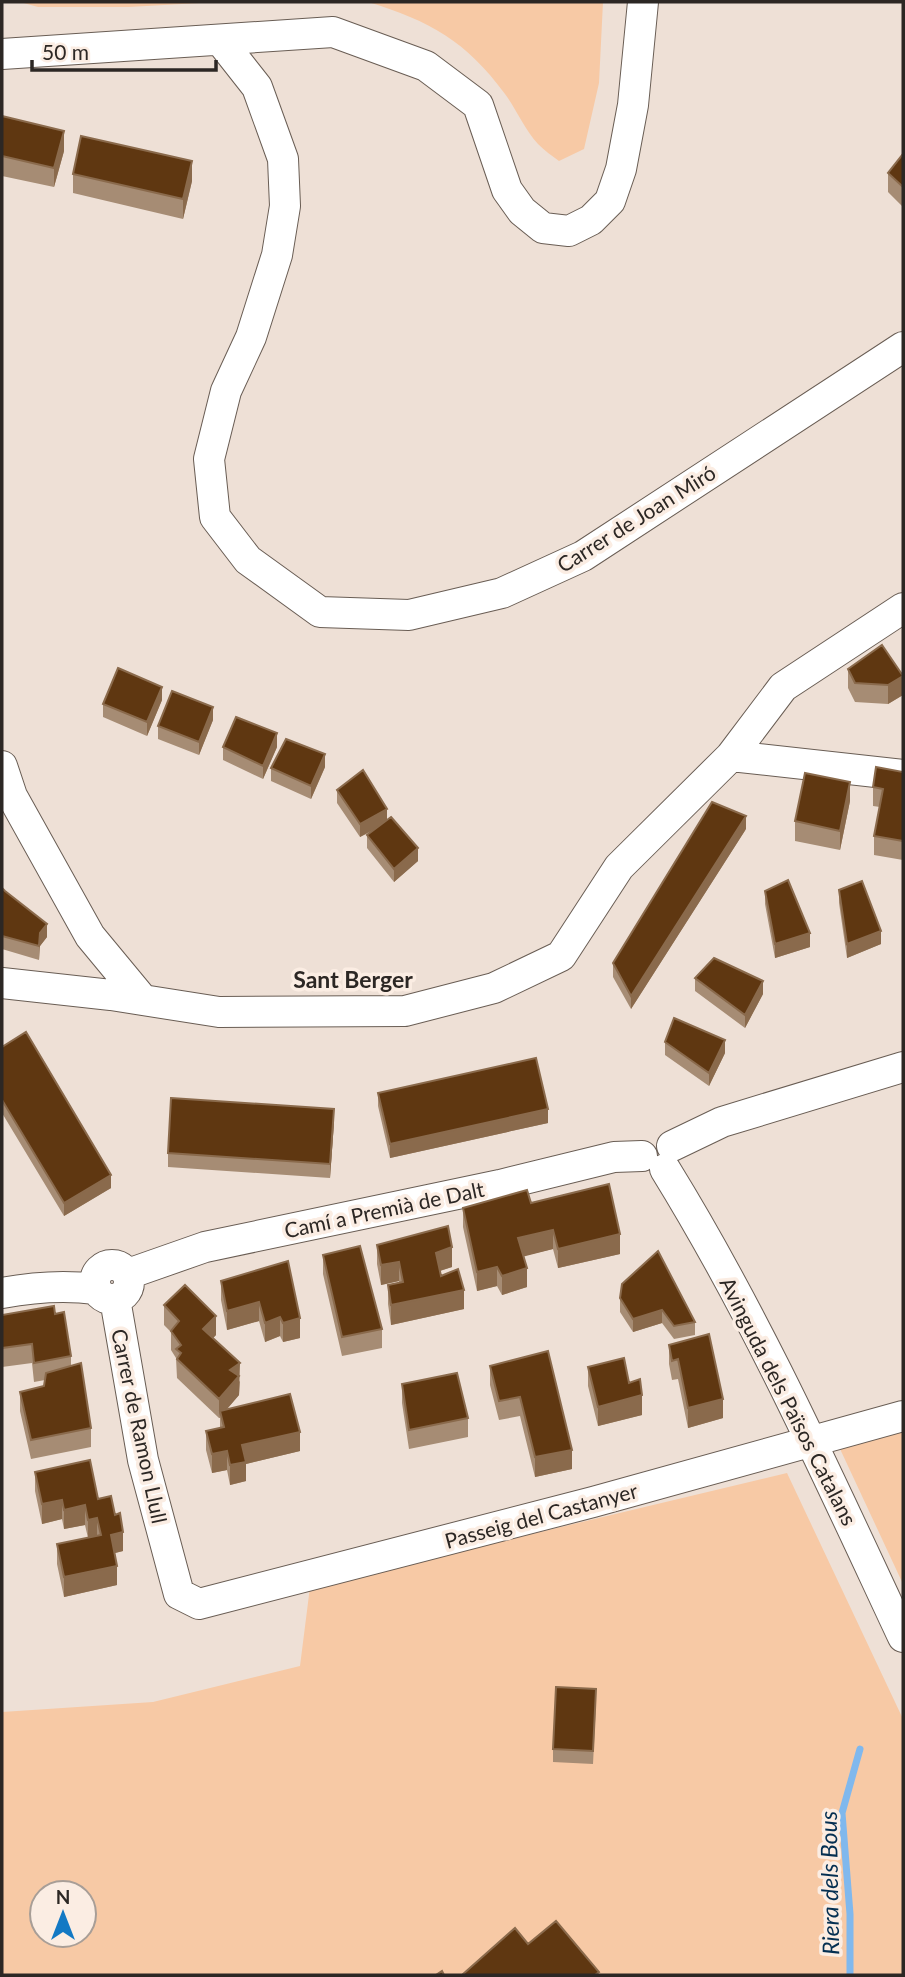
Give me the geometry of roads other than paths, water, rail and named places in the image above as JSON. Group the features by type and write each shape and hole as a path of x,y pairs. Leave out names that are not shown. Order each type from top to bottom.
{"street":[{"path":"2,54 333,33 426,66 478,105 508,190 522,211 543,228 569,231 591,220 610,201 621,169 633,105 643,2"},
{"name":"Carrer de Joan Miró","path":"220,40 257,87 283,159 285,206 278,255 251,337 226,391 209,459 215,517 248,560 320,612 409,615 502,593 560,567 583,556 903,348"},
{"path":"2,983 219,1012 405,1011 494,988 561,956 619,867 731,756 783,687 903,608"},
{"path":"731,756 903,775"},
{"path":"2,766 12,796 90,936 143,1000"},
{"name":"Camí a Premià de Dalt","path":"2,1291 32,1287 113,1287 205,1247 500,1185 614,1157 660,1157 722,1122 903,1067"},
{"name":"Avinguda dels Països Catalans","path":"660,1157 724,1272 812,1442 903,1637"},
{"name":"Carrer de Ramon Llull","path":"113,1287 143,1460 179,1594"},
{"name":"Passeig del Castanyer","path":"179,1594 199,1604 593,1502 903,1416"}],"waterway":[{"name":"Riera dels Bous","path":"850,1975 850,1914 842,1813 860,1749"}],"district":[{"name":"Sant Berger","path":"353,979"}]}
